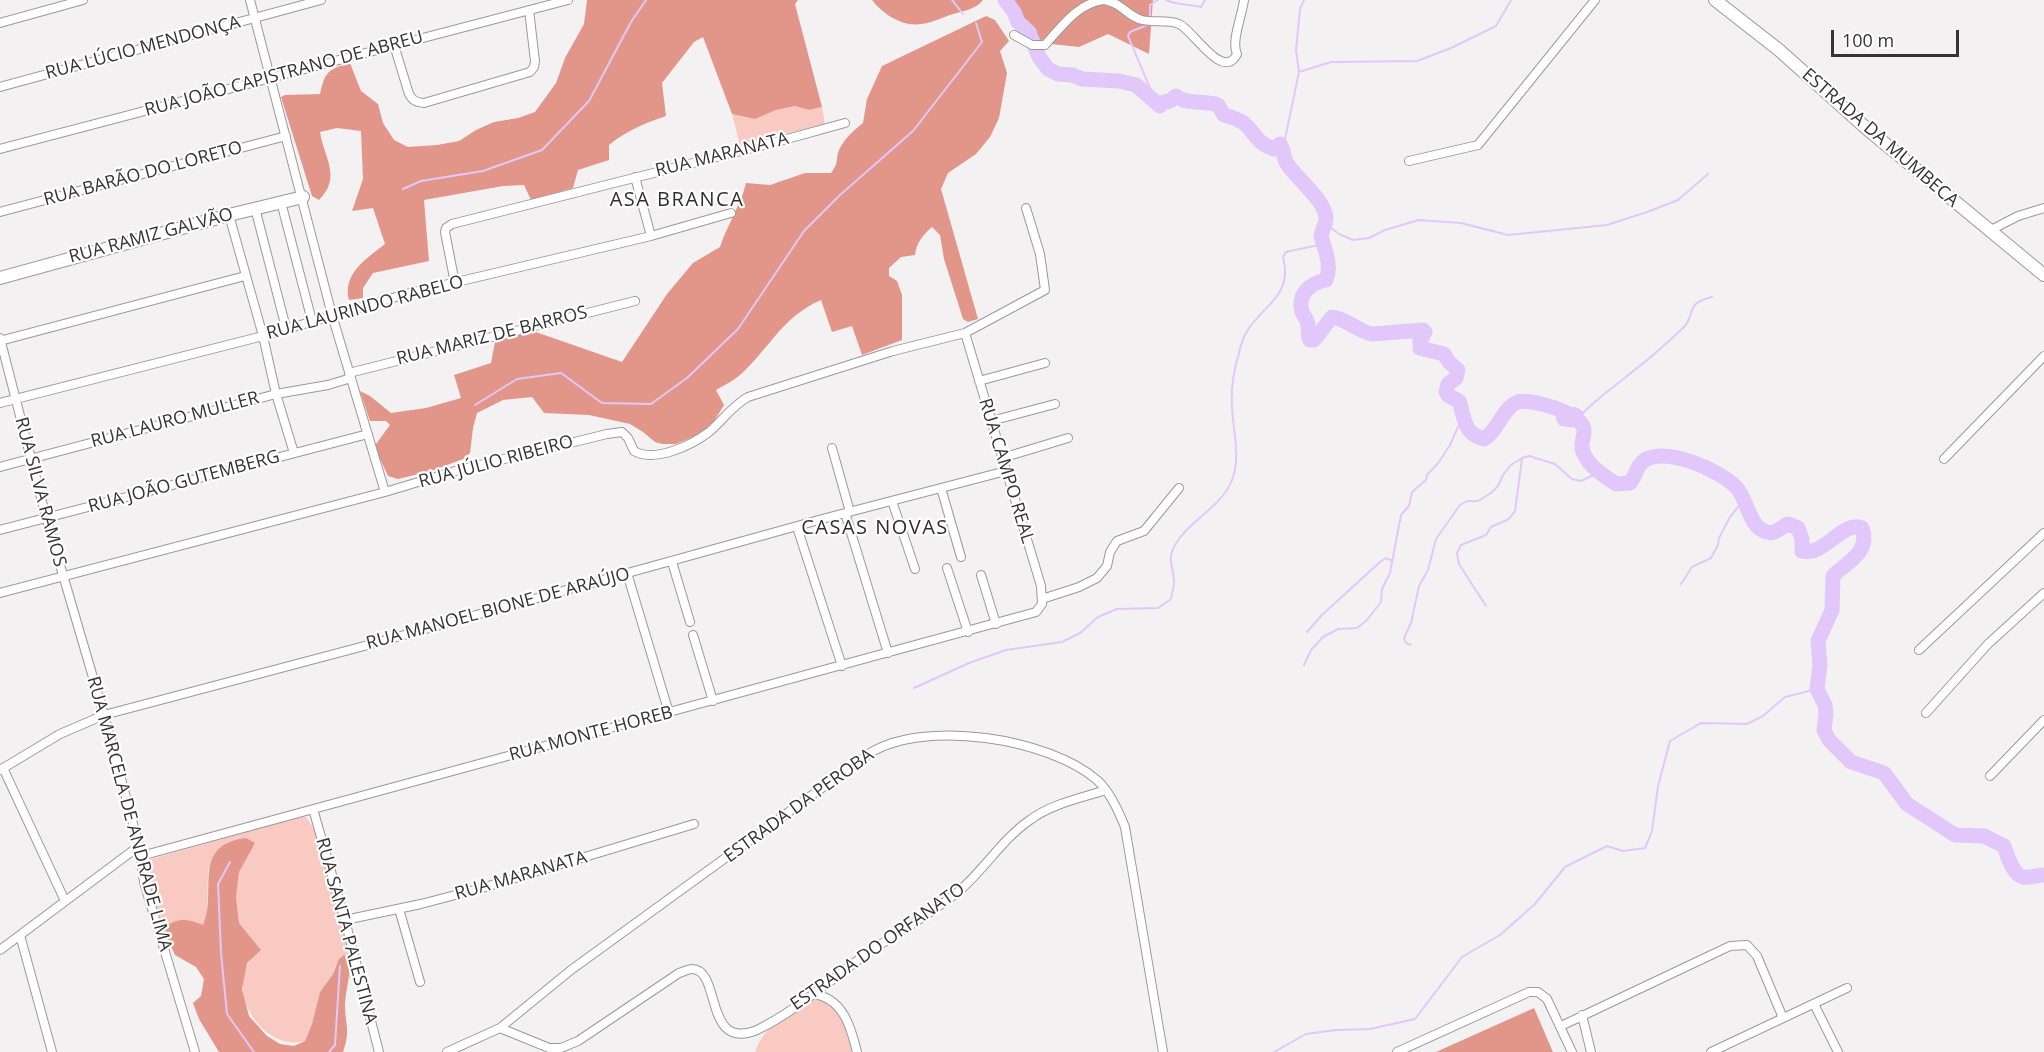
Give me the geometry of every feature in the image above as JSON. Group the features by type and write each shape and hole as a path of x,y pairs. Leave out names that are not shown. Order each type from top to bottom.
{"main road":[{"name":"ESTRADA DA MUMBECA","path":"1715,0 1779,50 1866,128 2044,275"},
{"name":"RUA RAMIZ GALVÃO","path":"0,278 303,197"}],"street":[{"path":"0,22 83,0"},
{"path":"250,0 332,315 385,492"},
{"name":"RUA LÚCIO MENDONÇA","path":"0,87 321,0"},
{"name":"RUA JOÃO CAPISTRANO DE ABREU","path":"0,149 568,0"},
{"path":"1014,35 1036,45 1045,45 1081,8 1091,2 1104,0 1121,5 1132,15 1144,20 1172,22 1185,27 1214,58 1228,62 1233,61 1237,54 1235,50 1236,31 1242,16 1244,0"},
{"path":"1409,162 1478,145 1595,0"},
{"path":"394,45 412,99 424,102 530,72 536,61 529,10"},
{"name":"RUA MARANATA","path":"455,283 445,237 448,226 845,123"},
{"name":"RUA BARÃO DO LORETO","path":"0,212 286,136"},
{"path":"635,177 651,236"},
{"path":"281,202 312,321"},
{"path":"255,208 286,328"},
{"path":"965,333 1045,290 1040,254 1026,208"},
{"path":"1989,231 2018,216 2044,208"},
{"name":"RUA LAURINDO RABELO","path":"0,403 262,336 455,283 651,236 731,213"},
{"path":"229,215 276,394 294,453"},
{"path":"0,340 245,276"},
{"name":"RUA MARIZ DE BARROS","path":"350,375 635,301"},
{"name":"RUA CAMPO REAL","path":"965,333 1038,576 1042,599 1040,609"},
{"name":"RUA JÚLIO RIBEIRO","path":"0,593 385,492 488,462 618,432 626,435 634,451 659,454 690,443 709,431 728,411 748,397 893,351 965,333"},
{"name":"RUA SILVA RAMOS","path":"0,340 63,576"},
{"path":"1944,459 2044,356"},
{"path":"979,381 1045,363"},
{"name":"RUA LAURO MULLER","path":"0,467 276,394 328,385 350,375"},
{"path":"991,421 1055,404"},
{"name":"RUA JOÃO GUTEMBERG","path":"0,530 368,434"},
{"path":"1002,458 1068,438"},
{"path":"832,448 888,653"},
{"name":"RUA MANOEL BIONE DE ARAÚJO","path":"2,769 60,734 104,715 1006,471"},
{"path":"941,488 961,557"},
{"path":"1042,599 1079,587 1097,578 1107,566 1110,552 1117,541 1144,531 1179,488"},
{"path":"892,501 915,569"},
{"path":"797,527 842,666"},
{"path":"1919,650 2044,533"},
{"path":"672,562 690,622"},
{"path":"947,568 968,632"},
{"path":"627,573 669,713"},
{"path":"981,575 996,624"},
{"name":"RUA MARCELA DE ANDRADE LIMA","path":"63,576 140,846 144,882 195,1052"},
{"path":"1926,713 1988,644 2044,593"},
{"name":"RUA MONTE HOREB","path":"141,856 1032,615 1040,609"},
{"path":"693,635 713,701"},
{"path":"1990,776 2044,720"},
{"name":"ESTRADA DA PEROBA","path":"447,1052 500,1028 571,970 870,753 887,744 946,736 1005,740 1063,760 1097,780 1106,790 1125,827 1163,1052"},
{"path":"2,769 65,901"},
{"name":"ESTRADA DO ORFANATO","path":"500,1028 549,1048 561,1048 583,1038 679,973 693,969 704,978 722,1025 728,1031 741,1034 764,1026 950,898 969,882 988,859 1029,820 1065,803 1106,790"},
{"name":"RUA SANTA PALESTINA","path":"313,809 379,1052"},
{"name":"RUA MARANATA","path":"345,920 482,888 694,824"},
{"path":"0,950 140,846"},
{"path":"399,909 420,982"},
{"path":"20,935 52,1052"},
{"path":"1561,1026 1686,969 1720,950 1744,944 1751,948 1757,956 1783,1018"},
{"path":"1711,1052 1847,988"},
{"path":"1397,1052 1529,992 1538,992 1547,999 1572,1052"},
{"path":"813,994 820,995 838,1005 852,1033 857,1052"},
{"path":"1814,1004 1838,1052"},
{"path":"1582,1015 1591,1052"}],"shaded area":[{"path":"587,0 798,0 795,4 822,107 809,110 795,106 776,110 755,119 732,114 703,37 694,42 662,83 666,116 636,128 609,145 609,160 578,170 573,188 531,200 524,185 503,186 424,200 429,261 373,273 363,288 363,298 349,300 349,282 353,275 364,261 385,244 373,208 352,211 363,179 361,131 337,128 320,132 330,167 330,175 326,192 319,200 312,196 281,97 320,94 329,72 350,63 361,91 378,104 383,123 394,140 408,147 459,141 494,122 518,118 535,112 556,83 565,58 584,24"},
{"path":"872,0 983,0 970,9 929,22 914,24 894,18"},
{"path":"1001,0 1153,0 1149,54 1108,34 1079,47 1042,43"},
{"path":"986,16 995,20 1009,41 1000,51 1007,73 999,118 990,137 976,154 948,173 941,189 978,319 968,322 963,319 944,259 940,235 932,227 921,240 915,255 901,257 889,268 889,276 897,281 902,295 902,340 862,355 852,326 832,332 821,300 796,315 740,375 716,390 724,405 711,426 695,436 676,444 662,444 655,442 630,424 589,415 544,413 532,397 503,400 477,413 470,453 463,459 431,471 398,479 388,476 376,450 376,444 390,425 386,421 370,421 360,391 391,413 426,408 461,398 454,375 491,363 495,342 533,331 622,362 667,294 693,263 720,247 746,183 770,185 805,173 831,173 841,146 863,123 867,99 882,66"},
{"path":"795,106 809,110 822,107 825,124 740,145 732,114 755,119 776,110"},
{"path":"1568,407 1576,407 1584,412 1582,425 1578,428 1560,426 1556,420 1556,415"},
{"path":"302,816 307,818 314,829 356,976 349,979 350,972 336,965 333,974 320,992 305,1041 290,1042 276,1038 264,1030 247,1005 243,991 243,976 248,963 261,950 239,923 236,897 239,872 208,869 207,916 203,925 173,922 163,928 146,874 145,861"},
{"path":"246,838 255,843 239,872 236,897 239,923 261,950 247,963 242,989 249,1016 267,1036 280,1044 294,1046 305,1041 320,992 333,974 339,959 344,955 349,960 349,976 345,1004 347,1033 343,1052 219,1052 199,1019 193,1003 201,996 204,979 196,967 175,955 163,928 183,920 203,925 207,912 209,872 212,860 218,850 229,842"},
{"path":"814,999 823,1001 836,1011 845,1026 852,1052 755,1052 764,1034 771,1027 796,1008"},
{"path":"1534,1008 1553,1052 1436,1052"}],"waterway":[{"path":"403,189 421,181 483,171 542,150 589,101 631,22 646,0"},
{"path":"952,0 963,14"},
{"path":"1005,0 1018,22 1029,32 1039,57 1048,69 1058,74 1072,75 1082,79 1119,81 1136,85 1160,106 1176,96 1180,99 1218,105 1224,115 1242,122 1265,145 1274,149 1280,144 1286,162 1321,203 1326,218 1321,236 1326,252 1328,274 1326,280 1306,290 1301,300 1310,340 1314,340 1332,317 1372,334 1423,330 1425,332 1420,341 1420,348 1444,354 1458,370 1456,378 1448,384 1446,392 1459,401 1468,429 1477,437 1484,439 1489,435 1513,405 1518,402 1534,402 1565,412 1581,423 1584,429 1582,445 1585,456 1595,468 1616,484 1630,483 1640,464 1645,460 1667,456 1679,458 1693,462 1728,480 1740,492 1752,519 1761,529 1773,532 1788,524 1798,528 1802,539 1802,551 1818,548 1848,529 1862,528 1864,537 1860,550 1833,576 1832,610 1818,641 1820,665 1817,689 1825,705 1824,730 1829,740 1851,762 1884,773 1907,804 1955,835 1984,836 2004,846 2011,864 2019,875 2023,877 2044,875"},
{"path":"1150,17 1150,5 1158,0"},
{"path":"1166,0 1201,7 1205,0"},
{"path":"1281,146 1285,139 1299,72 1296,50 1300,9 1304,0"},
{"path":"1299,72 1331,62 1417,61 1451,48 1496,26 1511,0"},
{"path":"475,405 517,379 561,373 602,403 651,404 687,378 738,329 804,231 840,195 913,131 982,42 976,23"},
{"path":"1147,25 1130,32 1128,36 1156,102"},
{"path":"1325,223 1339,234 1353,240 1369,238 1385,230 1419,220 1461,223 1508,235 1607,225 1678,200 1708,174"},
{"path":"914,688 969,663 1006,650 1062,642 1080,633 1098,617 1117,609 1158,608 1171,599 1174,581 1171,564 1172,551 1188,528 1227,490 1235,471 1232,388 1244,338 1251,325 1273,301 1284,283 1283,257 1286,252 1323,244"},
{"path":"1583,413 1683,328 1697,303 1712,297"},
{"path":"1304,665 1311,650 1323,637 1338,629 1357,628 1366,621 1381,602 1382,589 1390,573 1401,515 1409,506 1412,492 1426,480 1427,475 1450,445 1462,418"},
{"path":"1411,645 1406,643 1404,638 1411,623 1419,586 1428,570 1436,539 1460,505 1467,501 1478,501 1491,493 1511,465 1529,456 1555,464 1572,479 1581,481 1600,472"},
{"path":"1486,606 1459,564 1457,553 1461,545 1486,535 1491,527 1509,519 1515,511 1522,459"},
{"path":"1681,584 1692,567 1711,558 1730,517 1744,500"},
{"path":"1307,632 1322,615 1380,562 1386,558 1392,561"},
{"path":"1274,1052 1306,1034 1370,1029 1415,1019 1462,957 1500,935 1535,904 1565,867 1607,846 1623,851 1645,848 1652,831 1658,786 1670,741 1701,723 1747,724 1763,716 1785,697 1817,689"},
{"path":"230,862 218,884 227,1014 254,1052"},
{"path":"329,1052 335,1045 340,966"}],"district":[{"name":"ASA BRANCA","path":"677,200"},
{"name":"CASAS NOVAS","path":"875,528"}]}
